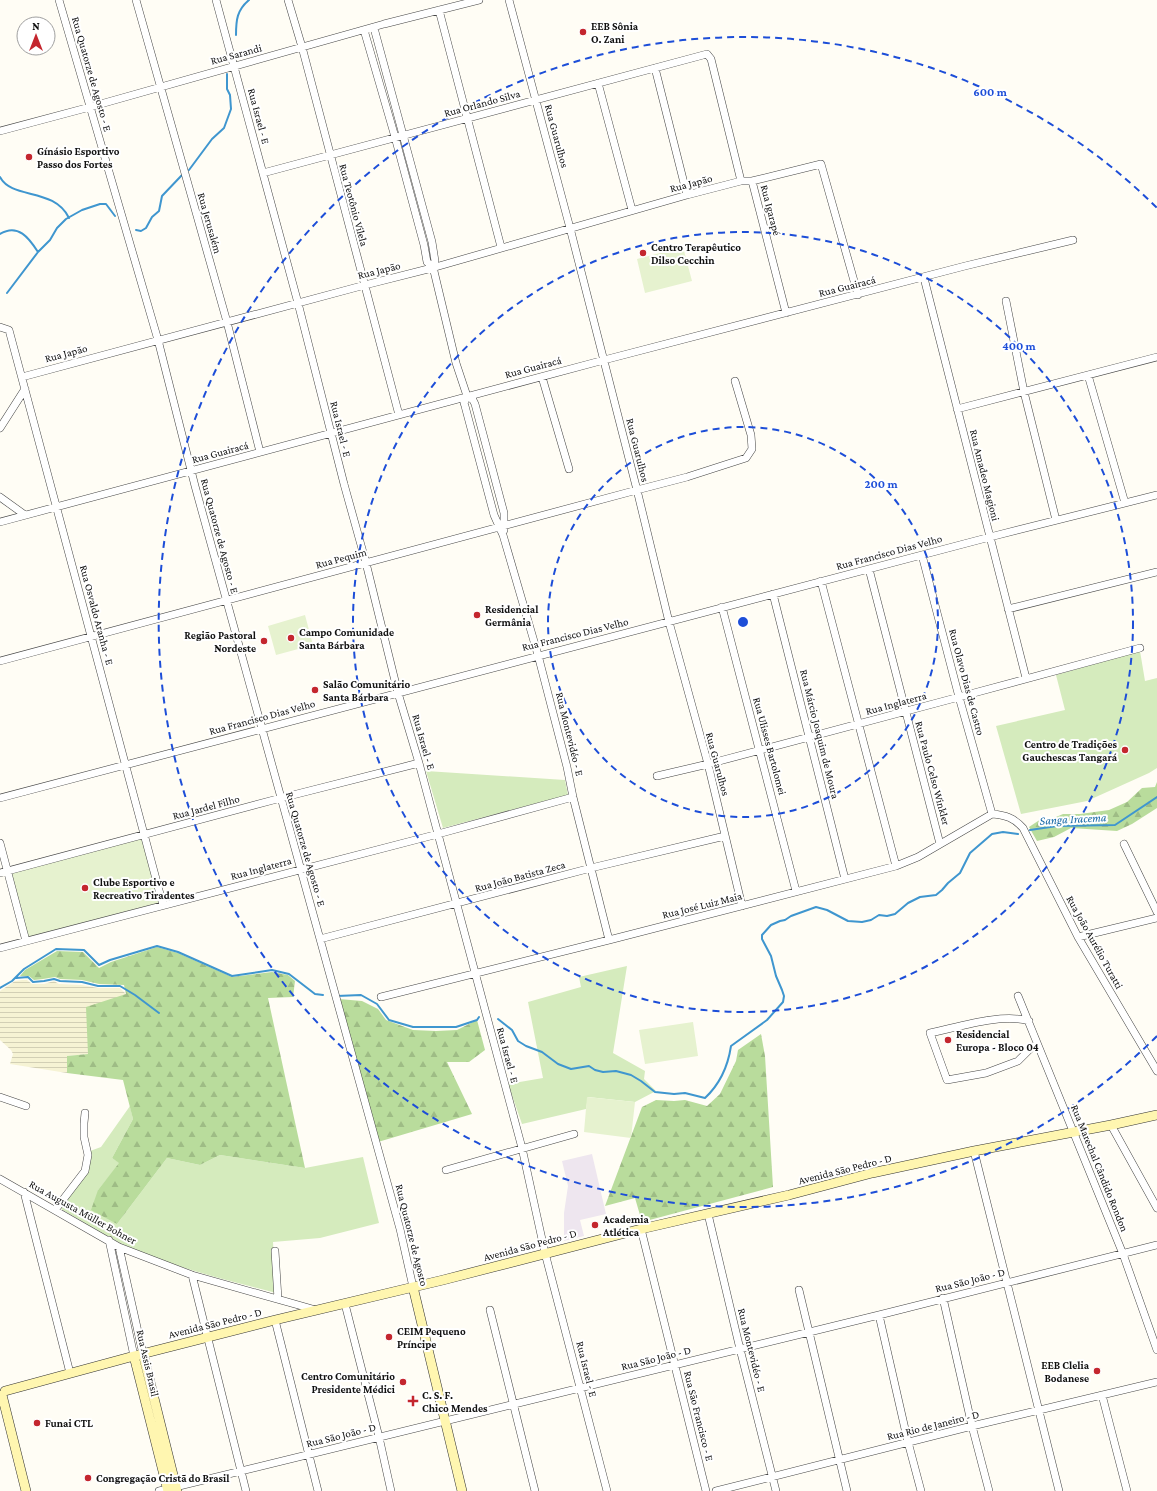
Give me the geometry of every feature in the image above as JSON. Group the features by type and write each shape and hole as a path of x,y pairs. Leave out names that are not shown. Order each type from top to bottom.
{"street":[{"name":"Rua Quatorze de Agosto - E","path":"59,0 158,340 191,471 333,986"},
{"name":"Rua Jerusalém","path":"136,0 226,322 260,452"},
{"name":"Rua Israel - E","path":"216,0 298,303 366,563 398,693 419,763 522,1148 545,1253 606,1491"},
{"name":"Rua Teotônio Vilela","path":"288,0 302,47 329,155 399,415"},
{"name":"Rua Sarandi","path":"0,131 478,0"},
{"name":"Rua Guarulhos","path":"509,0 604,360 669,622 708,764 742,906"},
{"path":"439,10 502,247"},
{"name":"Rua Montevidéo - E","path":"374,28 427,262 433,268 456,363 467,396 473,400 475,404 504,513 502,527 503,535 538,655 609,940"},
{"name":"Rua Montevidéo - E","path":"364,30 399,136"},
{"name":"Rua Orlando Silva","path":"263,173 707,54 711,59 741,181"},
{"path":"655,68 687,195"},
{"path":"598,83 632,210"},
{"path":"752,181 821,164 858,295"},
{"name":"Rua Igarapé","path":"741,181 752,181 786,313"},
{"name":"Rua Japão","path":"22,377 433,268 632,210 741,181"},
{"name":"Rua Guairacá","path":"0,522 542,376 924,278 972,264 1073,240"},
{"name":"Rua Amadeo Magioni","path":"924,278 1026,678"},
{"path":"1006,301 1024,392 1056,520"},
{"name":"Rua Osvaldo Aranha - E","path":"0,327 9,330 163,905"},
{"path":"957,409 1157,357"},
{"path":"1088,375 1125,503"},
{"path":"542,376 569,469"},
{"name":"Rua Pequim","path":"0,661 687,477 746,458 752,449 751,435 735,381"},
{"path":"0,428 25,389"},
{"name":"Rua Montevidéo - E","path":"467,396 464,403 494,516 502,527"},
{"name":"Rua Francisco Dias Velho","path":"0,798 922,554 1157,495"},
{"path":"0,497 25,515"},
{"name":"Rua Olavo Dias de Castro","path":"922,554 959,698 992,814"},
{"name":"Rua Paulo Celso Winkler","path":"869,569 940,844"},
{"path":"1008,609 1157,572"},
{"path":"821,581 896,866"},
{"name":"Rua Márcio Joaquim de Moura","path":"773,594 845,879"},
{"name":"Rua Ulisses Bartolomei","path":"722,607 796,891"},
{"name":"Rua Inglaterra","path":"657,776 959,698 1026,678 1140,648"},
{"name":"Rua Jardel Filho","path":"4,872 281,798 419,763"},
{"name":"Rua Inglaterra","path":"0,948 438,834 573,797"},
{"name":"Rua João Aurélio Turatti","path":"992,814 1005,815 1024,828 1078,937 1157,1071"},
{"name":"Rua José Luiz Maia","path":"381,997 896,866 918,857 992,814"},
{"name":"Rua João Batista Zeca","path":"320,939 591,868 725,836"},
{"path":"0,843 4,872 26,941"},
{"path":"1124,844 1157,912"},
{"path":"1078,937 1157,918"},
{"name":"Rua Quatorze de Agosto","path":"333,986 400,1229 462,1491"},
{"name":"Rua Marechal Cândido Rondon","path":"1018,996 1123,1254 1157,1350"},
{"path":"1029,1021 1018,1018 1002,1019 930,1032 947,1080 986,1072 1018,1061 1037,1044"},
{"path":"0,1097 26,1106"},
{"path":"55,1210 85,1171 88,1155 84,1137 85,1113"},
{"name":"Avenida São Pedro - D","path":"2,1392 207,1337 345,1304 641,1229 789,1195 872,1173 974,1151 1157,1115"},
{"path":"1111,1125 1157,1208"},
{"path":"446,1170 574,1134"},
{"path":"974,1151 1008,1282 1059,1491"},
{"name":"Rua Augusta Müller Bohner","path":"0,1179 119,1247 192,1275 316,1310"},
{"path":"24,1192 70,1373"},
{"name":"Rua Montevidéo - E","path":"708,1214 776,1491"},
{"name":"Rua São Francisco - E","path":"641,1229 706,1491"},
{"name":"Rua Assis Brasil","path":"108,1240 155,1423 170,1490"},
{"name":"Rua São João - D","path":"170,1490 309,1454 879,1315 1157,1245"},
{"name":"Rua Assis Brasil","path":"119,1247 138,1355"},
{"path":"276,1251 278,1299"},
{"path":"192,1275 246,1491"},
{"path":"799,1290 846,1491"},
{"path":"943,1298 972,1426 989,1491"},
{"path":"345,1304 379,1437 391,1491"},
{"path":"490,1310 535,1491"},
{"path":"879,1315 908,1442 921,1491"},
{"path":"275,1320 318,1491"},
{"name":"Rua Rio de Janeiro - D","path":"716,1491 972,1426 1157,1382"},
{"path":"2,1392 26,1491"},
{"path":"1102,1395 1127,1491"}],"shaded area":[{"path":"27,980 32,984 44,984 54,981 59,984 82,985 98,988 120,988 126,994 88,1054 67,1056 67,1073 10,1064 13,1054 11,1050 0,1040 0,991 15,981"},
{"path":"592,1154 606,1214 580,1220 584,1236 564,1241 564,1213 568,1186 562,1161"}],"green space":[{"path":"683,247 692,281 645,293 637,259"},
{"name":"Campo Comunidade Santa Bárbara","path":"305,615 313,645 276,655 268,626"},
{"path":"1140,651 1145,681 1157,678 1157,768 1087,801 1021,814 996,726 1065,710 1056,675"},
{"path":"426,771 565,780 568,795 443,828"},
{"path":"1157,782 1157,808 1132,824 1117,831 1071,828 1054,837 1037,841 1029,827 1041,819 1049,820 1063,814 1080,814 1109,810 1127,802 1142,788 1155,787"},
{"name":"Clube Esportivo e Recreativo Tiradentes","path":"142,838 159,903 28,938 11,873"},
{"path":"157,947 178,953 232,977 272,972 288,975 295,981 293,997 268,998 305,1168 220,1155 200,1165 167,1158 117,1224 91,1210 98,1190 119,1163 112,1158 133,1119 123,1080 67,1073 67,1056 88,1054 86,1007 126,994 124,985 99,984 82,980 60,979 55,977 34,980 29,976 20,976 25,970 57,951 83,952 99,968 111,962"},
{"path":"627,966 613,1053 645,1071 644,1079 656,1091 635,1102 588,1097 586,1109 522,1124 508,1084 543,1078 528,1002 581,987 579,977"},
{"path":"339,999 362,1001 378,1009 386,1020 413,1030 457,1030 477,1020 485,1050 469,1062 447,1062 472,1114 378,1142"},
{"path":"693,1022 698,1056 645,1064 639,1030"},
{"path":"761,1034 765,1056 773,1187 642,1222 635,1198 605,1206 642,1107 656,1100 685,1100 707,1106 720,1094 736,1061 738,1050"},
{"path":"587,1097 635,1102 631,1138 584,1132"},
{"path":"130,1106 133,1119 112,1158 120,1163 98,1190 117,1224 167,1158 200,1165 220,1155 305,1168 363,1157 379,1223 320,1238 273,1242 276,1293 178,1266 122,1244 61,1209 88,1171 90,1151 101,1147"}],"waterway":[{"path":"236,35 238,16 242,8 249,0"},
{"path":"189,170 212,139 224,128 231,109 230,95 227,89 227,74"},
{"path":"136,230 141,231 146,228 152,217 159,211 162,196 182,175"},
{"path":"0,177 6,184 14,189 44,197 54,202 62,208 69,218"},
{"path":"7,293 38,252 50,240 57,228 66,219 82,210 100,204 106,204 115,216"},
{"path":"0,234 6,231 18,231 27,237 38,252"},
{"name":"Sanga Iracema","path":"1030,830 1057,826 1115,825 1157,797"},
{"name":"Sanga Iracema","path":"498,1019 512,1030 518,1041 526,1046 542,1052 558,1064 571,1069 589,1066 595,1070 603,1072 616,1071 631,1075 655,1092 674,1094 685,1093 705,1098 719,1081 728,1061 731,1046 767,1020 783,1002 784,996 776,976 771,956 762,939 762,935 771,925 816,907 827,910 848,921 862,922 871,920 879,915 887,916 895,914 908,903 920,897 936,895 960,873 970,853 992,834 1003,832 1018,834"},
{"name":"Sanga Iracema","path":"0,988 12,981 24,969 56,949 84,950 99,965 110,960 157,946 178,952 232,976 272,970 289,974 315,994 323,995"},
{"path":"16,978 28,977 33,982 54,979 60,981 82,982 98,986 120,986 159,1013"},
{"name":"Sanga Iracema","path":"337,996 361,995 377,1004 389,1020 413,1027 456,1027 477,1020 479,1017"}],"place":[{"name":"EEB Sônia O. Zani","path":"583,32"},
{"name":"Gínásio Esportivo Passo dos Fortes","path":"29,157"},
{"name":"Centro Terapêutico Dilso Cecchin","path":"643,253"},
{"name":"Residencial Germânia","path":"477,615"},
{"name":"Campo Comunidade Santa Bárbara","path":"291,638"},
{"name":"Região Pastoral Nordeste","path":"264,641"},
{"name":"Salão Comunitário Santa Bárbara","path":"315,690"},
{"name":"Centro de Tradições Gauchescas Tangará","path":"1125,750"},
{"name":"Clube Esportivo e Recreativo Tiradentes","path":"85,888"},
{"name":"Residencial Europa - Bloco 04","path":"948,1040"},
{"name":"Academia Atlética","path":"595,1225"},
{"name":"CEIM Pequeno Príncipe","path":"389,1337"},
{"name":"EEB Clelia Bodanese","path":"1097,1371"},
{"name":"Centro Comunitário Presidente Médici","path":"403,1382"},
{"name":"C. S. F. Chico Mendes","path":"413,1401"},
{"name":"Funai CTL","path":"37,1423"},
{"name":"Congregação Cristã do Brasil","path":"88,1478"}]}
